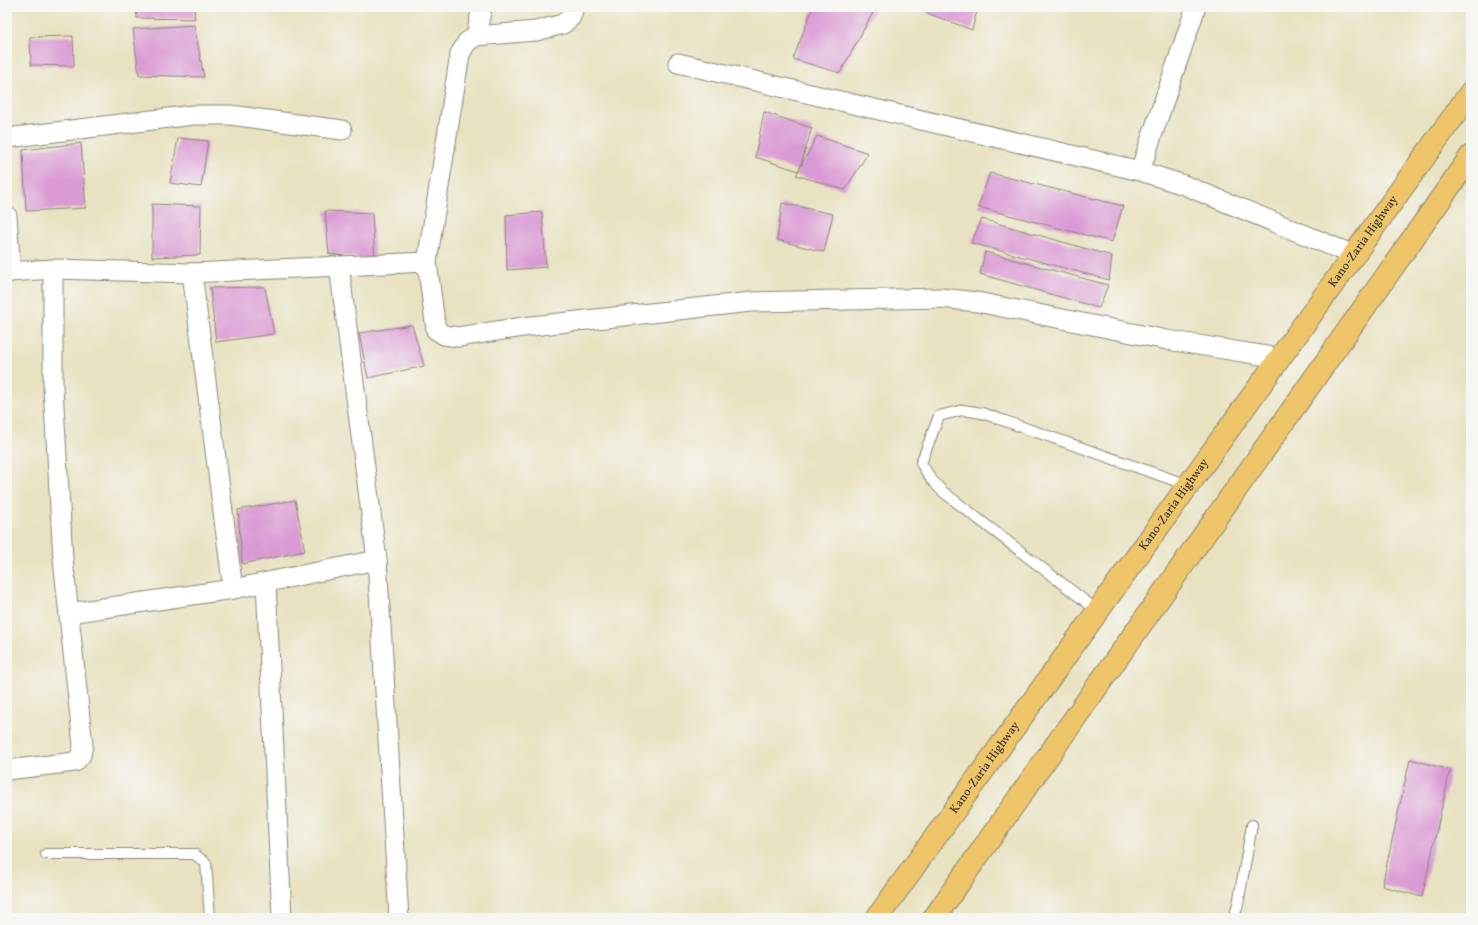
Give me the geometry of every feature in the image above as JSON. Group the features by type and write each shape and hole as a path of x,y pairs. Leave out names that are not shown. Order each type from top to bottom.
{"highway":[{"name":"Kano-Zaria Highway","path":"877,918 1471,92"},
{"path":"934,918 1471,156"}],"street":[{"path":"476,36 482,7"},
{"path":"574,7 571,17 563,24 536,31 476,36 466,42 460,54 427,262 436,330 444,336 458,338 523,327 751,302 941,298 977,302 1167,340 1279,358"},
{"path":"1140,172 1196,7"},
{"path":"678,63 1140,172 1184,185 1354,255"},
{"path":"7,138 193,115 230,115 342,130"},
{"path":"7,216 9,272 53,269 192,273 427,262"},
{"path":"339,266 377,560 399,918"},
{"path":"7,770 75,762 81,755 83,746 64,559 53,388 53,269"},
{"path":"192,273 233,589"},
{"path":"69,613 233,589 377,560"},
{"path":"266,582 282,918"}],"lane":[{"path":"1098,611 942,491 931,479 921,463 940,416 963,410 982,413 1188,485"},
{"path":"1234,918 1238,904 1252,825"},
{"path":"46,854 194,854 206,862 210,918"}],"building":[{"path":"136,7 194,7 195,19 137,18"},
{"path":"813,7 876,7 840,73 793,59"},
{"path":"928,7 978,7 972,30 927,13"},
{"path":"194,25 204,77 139,75 133,29"},
{"path":"73,36 74,66 31,65 30,37"},
{"path":"764,112 812,128 799,171 755,157"},
{"path":"817,136 868,153 845,190 796,175"},
{"path":"178,138 208,141 201,187 170,183"},
{"path":"81,143 86,208 26,211 23,150"},
{"path":"990,173 1123,206 1112,242 978,207"},
{"path":"782,203 833,214 824,252 777,240"},
{"path":"152,204 201,206 200,255 152,257"},
{"path":"325,211 372,213 375,260 329,254"},
{"path":"542,212 546,267 507,270 506,215"},
{"path":"982,219 1112,256 1109,280 971,243"},
{"path":"985,252 1108,285 1099,308 980,274"},
{"path":"265,287 274,334 216,342 210,288"},
{"path":"412,325 424,366 368,378 359,333"},
{"path":"295,500 305,551 242,564 238,510"},
{"path":"1410,759 1450,770 1422,897 1382,886"}]}
